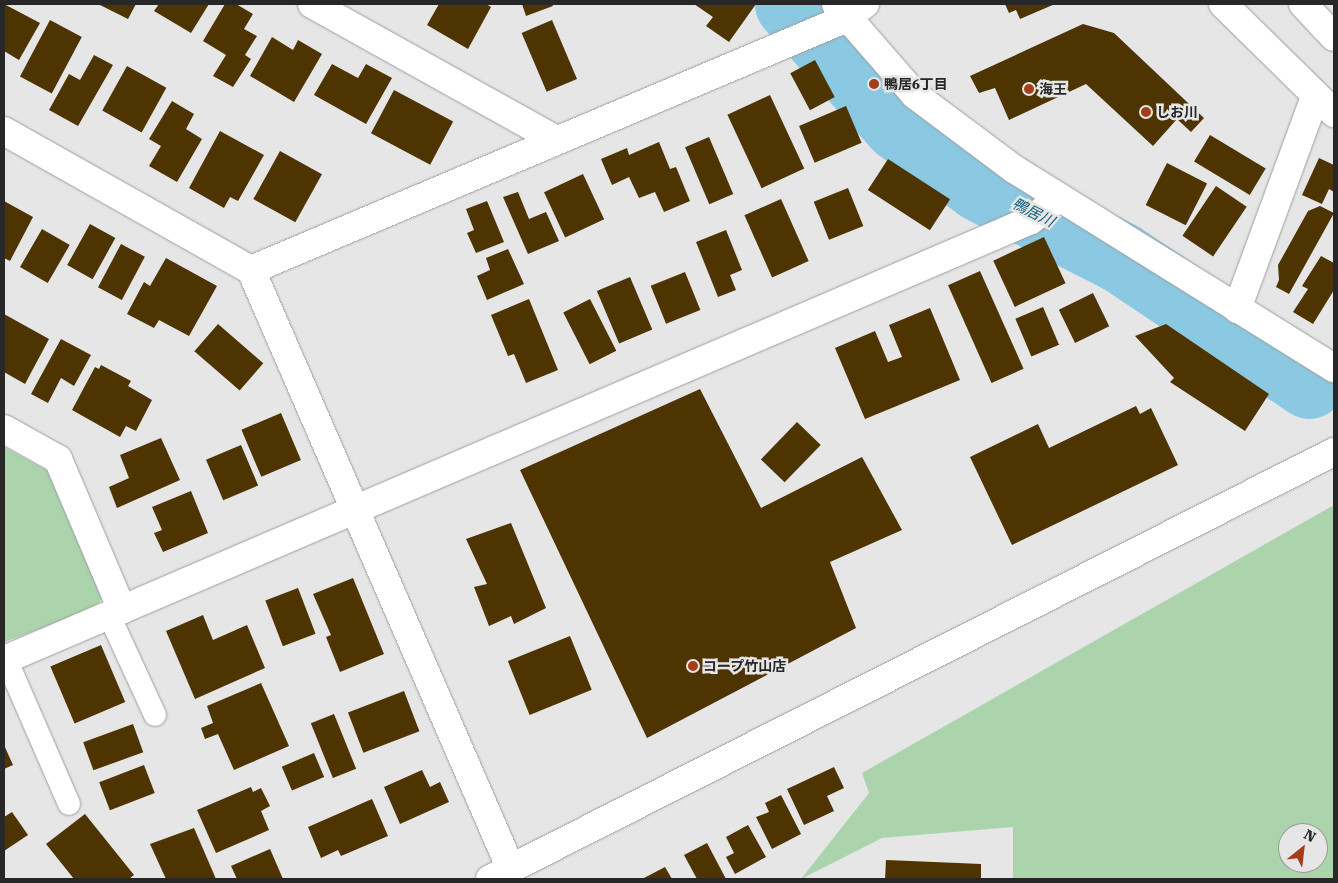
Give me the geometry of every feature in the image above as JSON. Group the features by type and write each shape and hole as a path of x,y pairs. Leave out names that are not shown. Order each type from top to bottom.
{"street":[{"path":"312,4 556,140"},
{"path":"1223,4 1325,105 1237,310"},
{"path":"1303,4 1334,37"},
{"path":"251,270 556,140 849,8 915,95 1014,169 1237,310 1334,368"},
{"path":"4,131 251,270 356,510 500,874 1334,452"},
{"path":"5,660 1031,220 1058,198"},
{"path":"4,429 58,459 116,612"}],"lane":[{"path":"116,612 155,715"},
{"path":"5,660 69,804"}],"green space":[{"path":"4,447 50,472 106,592 95,609 4,642"},
{"path":"1334,505 1334,879 1013,879 1013,827 882,838 801,879 869,793 862,773"}],"building":[{"path":"4,4 40,23 19,60 4,51"},
{"path":"98,4 136,4 128,19"},
{"path":"159,4 209,4 191,33 154,11"},
{"path":"225,4 236,4 253,14 244,29 257,36 245,55 251,59 233,87 213,76 226,55 203,41"},
{"path":"439,4 486,4 491,7 468,49 427,25"},
{"path":"522,4 552,4 553,6 526,16"},
{"path":"694,4 756,4 729,42 706,26 713,17"},
{"path":"1005,4 1055,4 1020,19 1016,10 1009,13"},
{"path":"50,20 82,37 52,93 20,77"},
{"path":"552,20 577,79 547,92 522,33"},
{"path":"1083,24 1114,33 1204,118 1191,132 1177,119 1153,146 1086,84 1009,120 995,88 979,93 970,76"},
{"path":"272,37 293,50 298,40 322,54 294,102 250,76"},
{"path":"94,55 113,65 78,126 49,110 69,74 80,80"},
{"path":"815,60 835,97 810,110 790,73"},
{"path":"332,64 358,78 366,64 392,78 366,124 314,95"},
{"path":"127,66 166,88 142,132 102,111"},
{"path":"394,90 453,121 430,165 371,133"},
{"path":"770,95 804,168 762,188 727,115"},
{"path":"172,101 194,114 186,129 202,139 177,182 149,166 161,146 149,139"},
{"path":"846,106 862,143 815,163 799,126"},
{"path":"220,131 264,155 238,201 230,197 224,208 189,188"},
{"path":"1210,135 1266,168 1250,195 1194,162"},
{"path":"709,137 733,194 709,204 685,147"},
{"path":"659,142 670,169 676,167 690,201 664,212 655,192 639,198 629,177 612,185 601,159 627,148 629,155"},
{"path":"280,151 322,174 295,222 253,199"},
{"path":"1319,158 1334,165 1334,192 1329,189 1322,204 1302,195"},
{"path":"888,159 950,199 930,230 868,190"},
{"path":"1167,163 1207,183 1186,225 1146,205"},
{"path":"583,174 604,219 565,237 544,192"},
{"path":"1216,186 1247,207 1213,256 1182,236"},
{"path":"848,188 863,226 829,240 814,202"},
{"path":"518,192 529,219 546,212 559,241 528,254 503,197"},
{"path":"781,199 809,261 772,277 744,215"},
{"path":"4,201 33,217 10,261 4,258"},
{"path":"487,201 504,242 476,253 467,233 474,230 466,209"},
{"path":"1320,206 1334,213 1289,294 1276,287 1279,280 1278,265 1308,211"},
{"path":"90,224 115,238 93,279 67,265"},
{"path":"42,229 70,245 48,283 20,267"},
{"path":"726,230 742,270 730,275 736,290 718,297 696,242"},
{"path":"1044,237 1066,283 1015,307 993,261"},
{"path":"121,244 145,257 122,300 98,287"},
{"path":"508,249 524,284 487,300 477,276 490,270 486,258"},
{"path":"1321,256 1334,263 1334,290 1313,324 1293,312 1308,289 1302,286"},
{"path":"166,258 217,286 189,336 159,320 154,328 127,314 144,282 150,286"},
{"path":"980,271 1024,369 992,383 948,285"},
{"path":"685,272 700,310 666,324 651,286"},
{"path":"630,277 652,329 619,344 597,291"},
{"path":"1093,293 1109,326 1075,343 1059,310"},
{"path":"529,299 558,370 526,383 514,354 508,356 491,315"},
{"path":"590,299 616,351 590,364 563,313"},
{"path":"1043,307 1059,345 1031,356 1015,319"},
{"path":"930,308 960,380 865,419 835,348 875,331 888,362 902,357 889,325"},
{"path":"4,314 49,339 25,384 4,372"},
{"path":"218,324 263,363 240,391 194,351"},
{"path":"1166,324 1269,394 1245,431 1170,382 1174,378 1135,336"},
{"path":"61,339 91,355 74,386 61,378 48,403 31,394"},
{"path":"101,365 131,381 128,386 152,400 136,431 126,426 120,437 72,410 95,367 99,369"},
{"path":"700,389 761,508 862,457 902,530 830,562 856,628 647,738 520,470"},
{"path":"1136,406 1140,414 1151,408 1178,465 1012,545 970,457 1038,424 1049,448"},
{"path":"281,413 301,460 261,477 241,430"},
{"path":"797,422 821,445 785,482 761,459"},
{"path":"161,438 180,480 117,508 109,487 129,478 120,455"},
{"path":"241,445 258,486 223,500 206,460"},
{"path":"191,491 208,533 163,552 154,533 162,530 152,507"},
{"path":"511,523 546,608 514,624 511,616 489,626 474,587 487,584 466,539"},
{"path":"353,578 384,654 340,672 326,637 331,635 313,594"},
{"path":"298,588 316,634 283,646 265,601"},
{"path":"203,615 213,640 247,625 265,668 195,699 166,631"},
{"path":"570,636 592,690 530,715 508,661"},
{"path":"101,645 125,702 75,724 50,666"},
{"path":"261,683 289,746 234,770 218,734 205,739 201,728 213,723 207,706"},
{"path":"404,691 419,731 363,753 348,713"},
{"path":"334,714 356,769 333,778 311,723"},
{"path":"133,724 143,752 93,770 83,742"},
{"path":"4,745 13,765 4,769"},
{"path":"314,753 324,777 292,791 282,767"},
{"path":"144,765 155,793 110,810 99,782"},
{"path":"834,767 844,788 827,796 834,811 804,825 787,789"},
{"path":"422,770 430,787 440,782 449,802 400,824 384,787"},
{"path":"251,787 253,792 261,788 270,806 261,811 269,830 216,853 197,810"},
{"path":"781,795 801,834 772,849 756,817 769,812 765,803"},
{"path":"372,799 388,836 341,856 338,850 321,858 308,827"},
{"path":"12,812 28,835 4,851 4,817"},
{"path":"85,814 134,875 129,879 74,879 46,844"},
{"path":"748,825 766,857 735,874 726,857 734,853 726,837"},
{"path":"194,828 216,879 166,879 150,844"},
{"path":"707,843 726,879 697,879 684,855"},
{"path":"270,849 283,879 237,879 231,866"},
{"path":"886,860 981,864 981,879 885,879"},
{"path":"665,867 672,879 642,879"}],"waterway":[{"name":"鴨居川","path":"790,4 898,125 980,186 1120,257 1309,383"}],"place":[{"name":"鴨居6丁目","path":"874,84"},
{"name":"海王","path":"1029,89"},
{"name":"しお川","path":"1146,112"},
{"name":"コープ竹山店","path":"693,666"}]}
